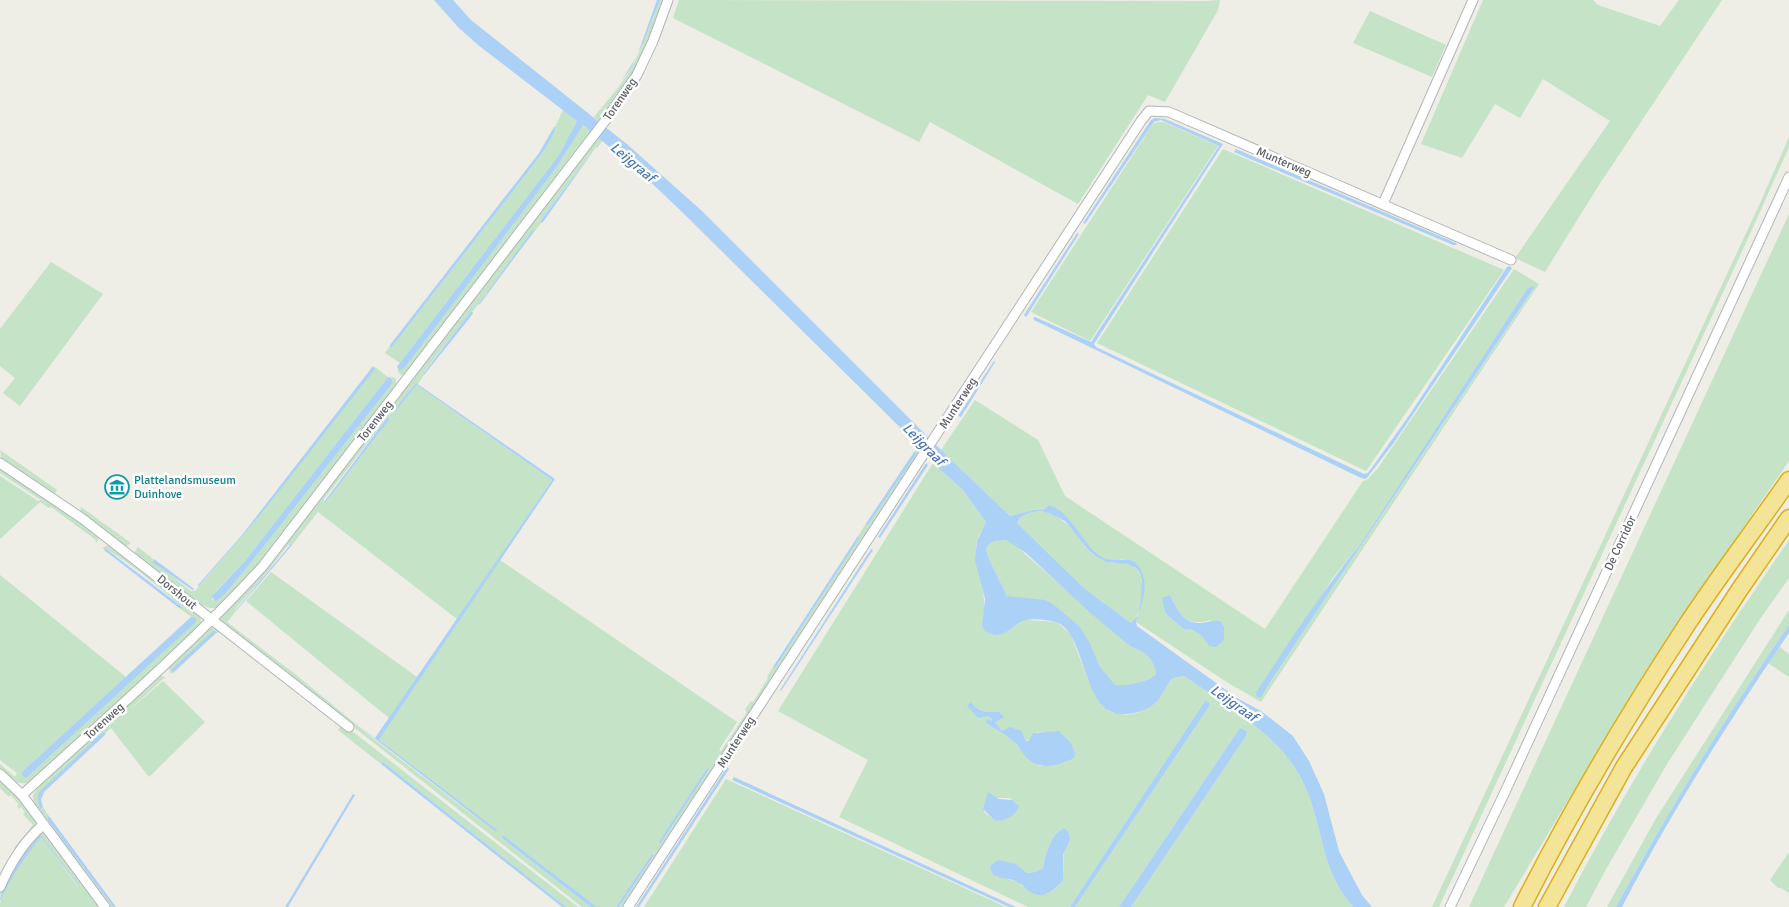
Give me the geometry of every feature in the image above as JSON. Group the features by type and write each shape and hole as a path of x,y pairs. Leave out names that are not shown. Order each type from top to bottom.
{"highway":[{"path":"1522,907 1548,856 1608,752 1686,625 1789,480"},
{"path":"1547,907 1624,767 1678,682 1789,518"}],"street":[{"name":"Torenweg","path":"22,795 166,664 212,620 263,566 605,121 637,75 653,41 668,0"},
{"path":"1383,204 1473,0"},
{"name":"Munterweg","path":"628,907 1149,111 1168,112 1511,260"},
{"name":"De Corridor","path":"1450,907 1789,177"},
{"name":"Dorshout","path":"0,463 83,519 349,727"},
{"path":"0,774 22,795 105,907"},
{"path":"0,887 24,845 44,825"}],"green space":[{"path":"660,0 665,0 645,52 635,71 600,123 594,117 631,69"},
{"path":"679,0 1220,0 1218,10 1165,102 1148,95 1078,204 930,122 919,142 673,18"},
{"path":"1483,0 1593,0 1598,5 1660,26 1679,0 1722,0 1597,188 1545,272 1515,258 1610,121 1543,79 1520,118 1495,104 1462,158 1421,144"},
{"path":"1370,11 1446,45 1432,77 1353,43"},
{"path":"563,110 577,121 559,155 400,363 385,353 390,346 392,347 541,155"},
{"path":"1164,122 1218,146 1090,341 1031,312 1153,124"},
{"path":"582,125 592,132 408,373 401,375 398,372 397,366 398,369 403,369 556,168"},
{"path":"598,136 602,141 541,220 541,223 424,372 418,384 415,384 395,410 397,410 417,385 552,480 457,619 318,512 321,508 292,545 288,545 261,580 235,609 236,611 227,622 495,832 379,740 500,560 737,722 719,750 721,751 747,712 745,710 751,701 753,702 773,667 775,668 860,537 858,536 865,525 867,526 919,446 923,451 624,907 619,907 654,855 652,854 616,907 597,907 502,836 502,838 591,907 582,907 219,621 340,472","holes":["387,418 389,420 326,502 324,502 324,499","708,769 661,843 660,842"]},
{"path":"1789,137 1789,147 1750,234 1439,907 1432,907 1761,201"},
{"path":"1223,149 1504,270 1366,471 1097,343"},
{"path":"1789,214 1789,461 1635,689 1504,907 1469,907"},
{"path":"51,262 103,294 20,406 3,393 15,378 0,366 0,329"},
{"path":"1514,269 1539,284 1261,702 1225,681 1136,622 1144,587 1136,564 1125,559 1107,560 1094,553 1065,515 1049,505 1043,510 1033,510 1010,516 941,450 975,400 1038,440 1065,496 1265,629 1363,481 1367,480 1378,468","holes":["1527,289 1534,289 1261,697 1332,579 1361,543","1170,595 1184,618 1195,622 1211,620 1209,646 1203,636 1193,630 1184,629 1165,612 1163,598"]},
{"path":"375,367 388,377 245,561 215,592 212,599 215,602 225,594 257,555 391,385 393,380 391,376 396,379 396,388 254,570 218,608 210,608 199,604 134,553 138,547 153,559 152,561 191,591 195,591 262,513"},
{"path":"0,450 57,490 54,495 2,461"},
{"path":"933,463 962,489 986,522 977,540 976,550 976,559 984,597 983,616 1002,634 1026,620 1057,622 1071,635 1088,680 1098,699 1110,712 1126,715 1137,713 1147,708 1163,693 1165,687 1173,678 1184,676 1253,724 1287,757 1305,785 1330,869 1343,894 1353,907 1131,907 1246,736 1247,732 1240,728 1119,907 1075,907 1210,705 1205,701 1070,907 1028,907 839,817 868,760 778,711","holes":["971,702 980,710 999,712 999,719 994,722 1002,731 1014,728 1021,730 1026,741 1037,732 1059,732 1071,743 1075,752 1064,763 1040,766 1029,760 1013,741 985,722 988,719 992,722 992,719 987,716 977,716 970,710","996,798 1010,798 1018,804 994,820 984,812 986,801","1064,828 1063,881 1055,889 1047,894 1023,887 1018,882 995,876 1016,864 1027,873 1036,872 1043,868 1049,845 1059,831"]},
{"path":"0,466 99,535 97,543 96,540 51,507 49,508 40,502 0,539 0,476 38,501 41,500 0,473"},
{"path":"81,507 131,543 125,547 80,514"},
{"path":"1041,511 1054,515 1064,521 1087,549 1098,558 1109,563 1124,563 1138,571 1142,584 1142,598 1138,614 1131,623 1085,589 1017,523 1024,516"},
{"path":"1006,540 1015,545 1131,647 1145,654 1151,660 1156,674 1137,683 1115,685 1101,669 1084,634 1075,623 1069,619 1007,596 988,557 986,548 989,543"},
{"path":"1789,540 1789,578 1760,619 1667,764 1586,907 1564,907 1615,812 1670,720"},
{"path":"111,544 199,615 201,621 199,628 32,781 18,783 0,769 0,764 15,777 17,773 0,760 0,575 126,677 21,773 26,778 197,621 179,608 181,606 142,573 102,548"},
{"path":"271,572 417,677 389,718 246,601"},
{"path":"1789,610 1789,625 1699,764 1616,907 1607,907 1655,820"},
{"path":"213,627 217,628 262,662 262,665 219,632 215,634 215,632 171,674 168,667"},
{"path":"1780,647 1789,654 1789,677 1768,663"},
{"path":"158,675 163,676 166,679 164,678 125,714 163,681 205,722 149,777 111,728 39,793 42,809 43,807 49,816 47,819 113,907 110,907 34,806 33,795 38,787"},
{"path":"342,724 578,907 566,907 383,762 381,764 338,730"},
{"path":"726,779 1006,907 644,907"},
{"path":"0,781 15,793 36,822 35,828 19,848 14,848 33,825 23,814 25,812 21,807 19,809 17,806 19,805 11,795 9,797 0,788"},
{"path":"38,833 45,833 100,907 0,907 1,899 10,880 22,860 41,837 78,887 80,887 40,835 24,855 0,896 0,892 14,863"},
{"path":"1789,852 1789,893 1778,888 1770,880"}],"water":[{"name":"Leijgraaf","path":"434,0 453,0 471,20 628,145 702,211 941,450 1010,516 1033,510 1043,510 1049,505 1064,514 1087,544 1100,556 1106,559 1134,562 1142,573 1145,586 1144,598 1136,622 1137,626 1237,698 1261,711 1293,736 1309,761 1324,794 1339,851 1362,895 1372,907 1353,907 1343,894 1330,869 1311,802 1305,785 1297,771 1287,757 1265,734 1239,714 1184,676 1173,678 1159,699 1147,709 1128,714 1112,712 1101,704 1093,691 1074,642 1067,630 1056,622 1029,619 999,635 985,631 982,625 985,599 975,560 977,541 986,522 962,489 933,463 919,446 679,209 641,173 583,125 556,168 408,363 403,369 399,370 397,366 559,155 577,121 478,45 458,27","holes":["1041,511 1065,521 1088,550 1098,558 1106,562 1127,564 1136,568 1142,580 1141,600 1138,615 1131,623 1085,589 1017,523 1024,516","1006,540 1026,553 1086,609 1131,647 1141,651 1148,657 1153,664 1156,674 1137,683 1115,685 1100,667 1080,627 1053,604 1045,600 1007,596 988,557 986,548 992,542"]},
{"path":"657,0 660,0 644,41 638,54"},
{"path":"636,57 631,68 620,83"},
{"path":"1155,118 1165,119 1223,144 1094,344 1096,347 1364,474 1368,473 1408,417 1507,267 1512,268 1393,444 1366,479 1034,320 1033,318 1035,317 1091,342 1219,146 1161,120 1154,122 1085,224 1083,223 1151,120"},
{"path":"554,127 554,133 541,155 392,347 390,347 539,153"},
{"path":"597,146 543,222 541,223 541,220"},
{"path":"1236,149 1457,245 1453,245 1234,152"},
{"path":"535,230 480,304 478,305 532,231"},
{"path":"1077,233 1079,234 1026,317 1024,315"},
{"path":"1533,286 1534,288 1261,697 1257,697 1256,693 1294,635 1361,543 1527,289"},
{"path":"471,311 473,312 472,315 424,375 424,373"},
{"path":"994,361 961,417 958,416"},
{"path":"373,366 375,369 262,513 198,587 242,535"},
{"path":"388,377 393,380 391,385 257,555 225,594 215,602 212,596 245,561"},
{"path":"416,383 555,479 379,740 497,830 496,832 356,724 375,738 552,480 417,385 396,411 396,408"},
{"path":"387,418 389,420 326,502 324,502"},
{"path":"914,452 917,453 867,526 865,525"},
{"path":"926,463 928,465 880,538 878,537"},
{"path":"858,536 860,537 775,668 773,667"},
{"path":"291,544 292,545 235,611"},
{"path":"105,548 181,606 181,608 104,550"},
{"path":"871,549 873,550 781,691 780,690"},
{"path":"154,559 193,588 194,591 152,562"},
{"path":"1170,595 1181,614 1189,621 1200,623 1220,621 1224,627 1224,640 1216,647 1209,646 1202,636 1193,630 1184,629 1169,617 1165,612 1162,598"},
{"path":"191,617 196,618 196,622 26,778 24,777 21,773"},
{"path":"1789,625 1789,633 1701,767 1660,836 1622,907 1616,907 1699,764"},
{"path":"213,631 216,632 215,634 173,673 172,669"},
{"path":"1205,701 1208,701 1210,705 1075,907 1070,907"},
{"path":"971,702 980,710 999,712 1004,717 995,722 1002,731 1010,727 1021,730 1026,741 1028,741 1033,733 1059,731 1071,743 1075,752 1074,758 1052,766 1034,763 1007,736 985,722 988,719 992,721 992,719 987,716 978,718 967,706"},
{"path":"1240,728 1247,732 1246,736 1131,907 1119,907"},
{"path":"103,732 106,734 44,792 41,800 43,807 40,809 39,792"},
{"path":"383,762 566,907 562,907 381,764"},
{"path":"727,767 729,769 639,907 636,907"},
{"path":"707,768 709,769 661,843 659,842"},
{"path":"734,777 1016,907 1009,907 732,780"},
{"path":"988,792 999,799 1013,800 1019,806 1017,810 1006,819 994,820 983,809"},
{"path":"353,794 355,795 288,907 285,907"},
{"path":"49,816 116,907 113,907 47,819"},
{"path":"1064,828 1068,831 1070,840 1063,854 1063,881 1052,891 1043,895 1035,894 1015,881 998,877 993,873 990,866 998,860 1016,864 1027,873 1043,868 1052,840"},
{"path":"40,834 80,887 41,837 18,868 0,901 10,877 29,847"},
{"path":"502,836 597,907 591,907 502,838"},
{"path":"652,854 654,855 619,907 616,907"}],"place":[{"name":"Plattelandsmuseum Duinhove","path":"117,487"}]}
